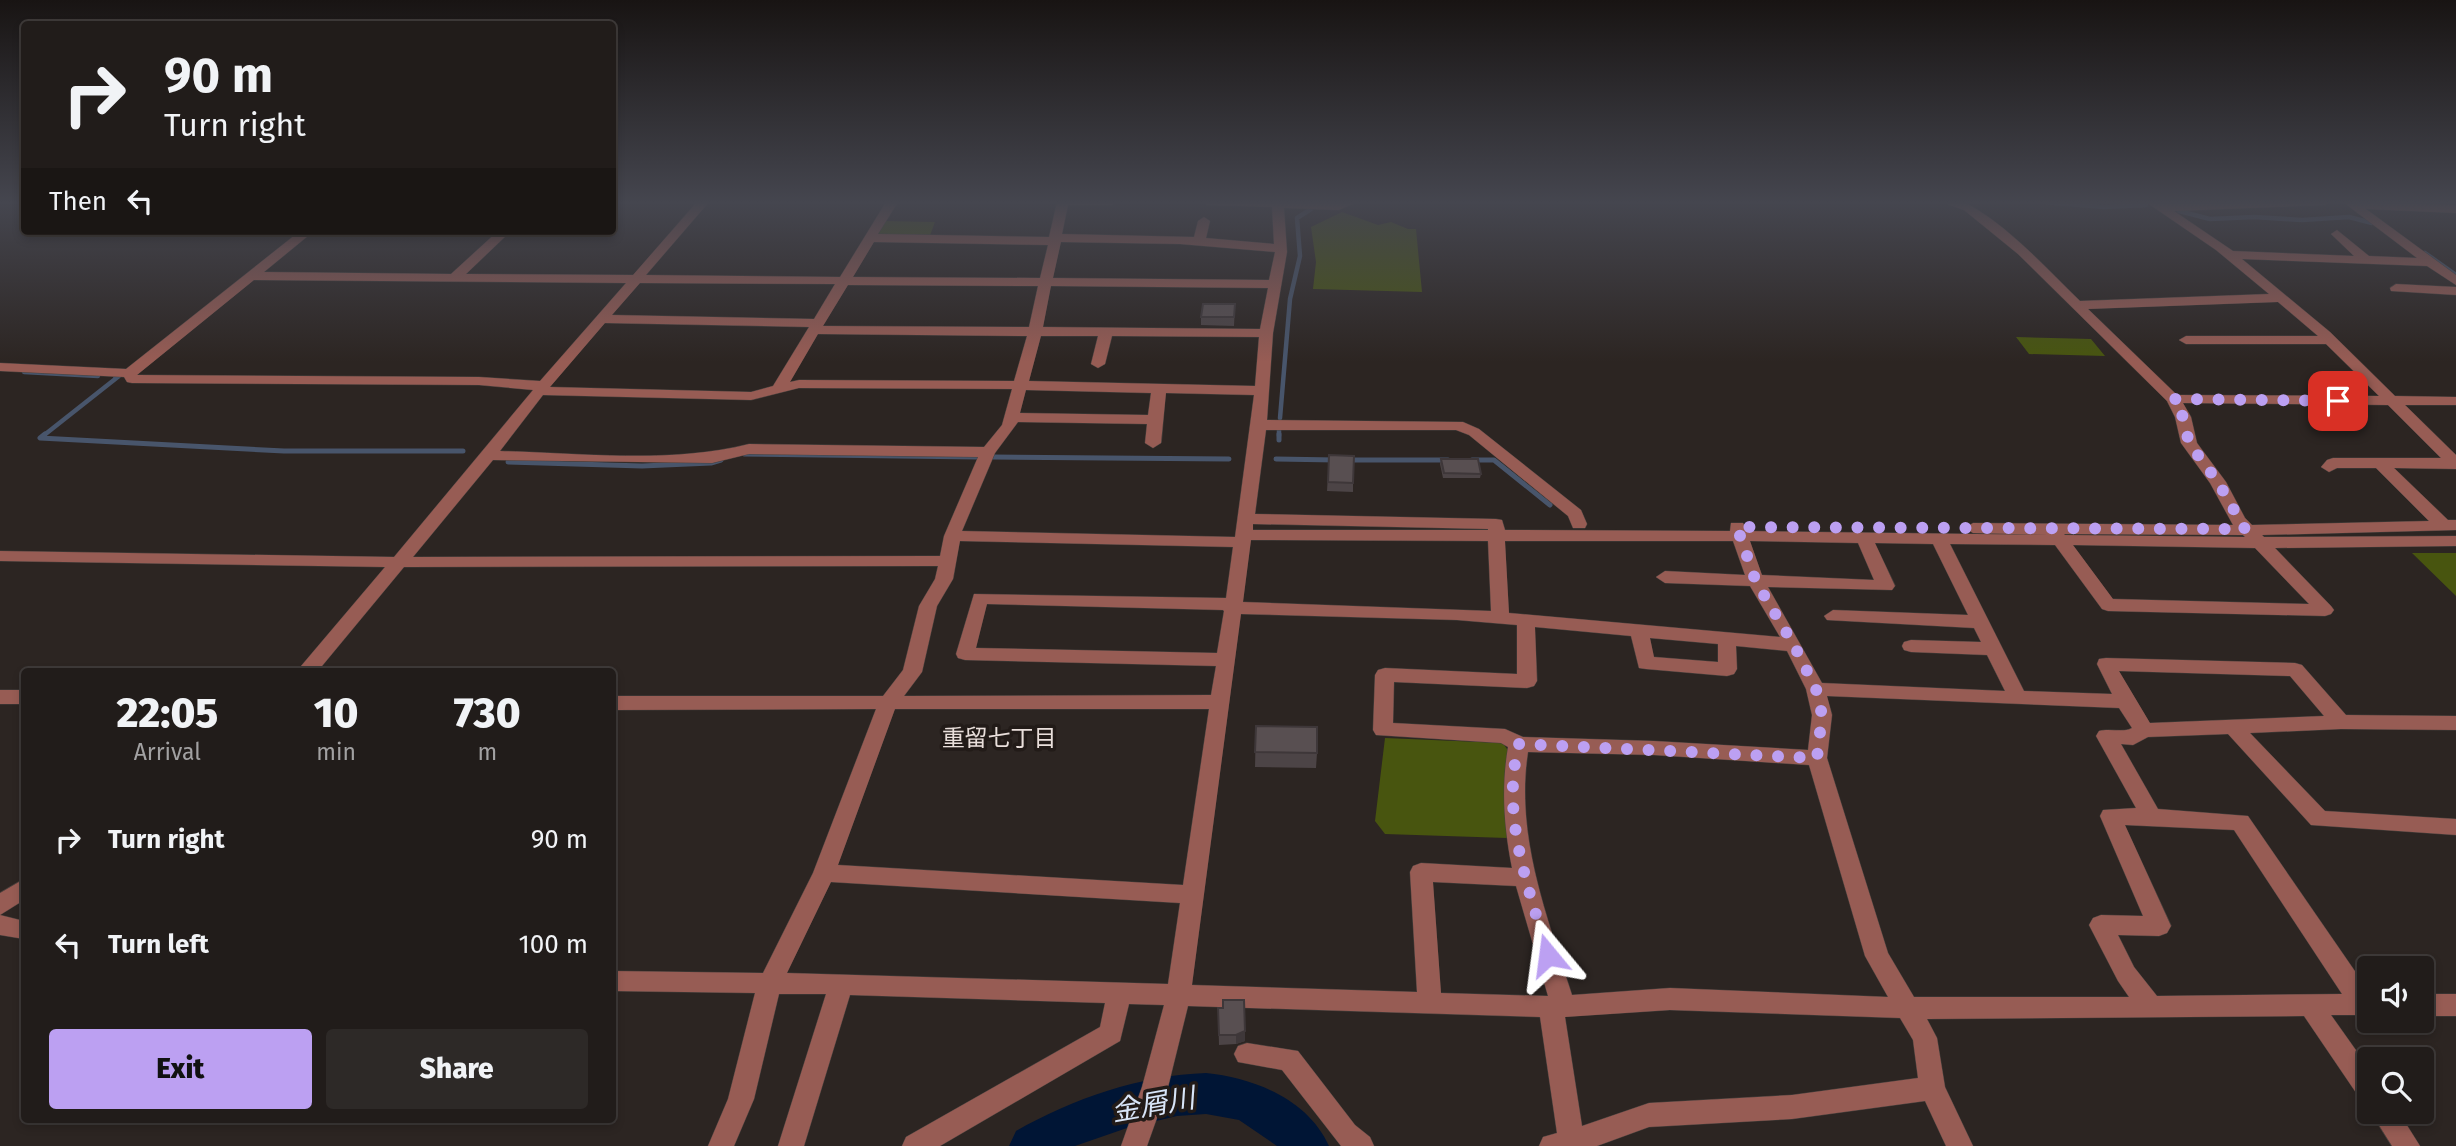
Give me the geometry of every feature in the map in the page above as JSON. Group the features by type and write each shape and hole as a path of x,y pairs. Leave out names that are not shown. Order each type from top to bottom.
{"street":[{"path":"0,367 129,373 276,255"},
{"path":"454,278 478,255"},
{"path":"309,668 489,455 541,388 655,255"},
{"path":"777,391 859,255"},
{"path":"721,1146 741,1099 770,984 824,873 888,703 912,672 928,606 944,579 952,536 988,452 1009,426 1035,332 1052,255"},
{"path":"1138,1135 1155,1087 1180,993 1259,425 1266,333 1279,255"},
{"path":"2027,255 2173,399 2183,417 2189,443 2218,482 2245,529 2325,610 2108,606 2056,534"},
{"path":"2230,255 2330,340 2456,463"},
{"path":"2240,255 2430,262"},
{"path":"2361,255 2367,261"},
{"path":"2421,255 2456,281"},
{"path":"250,276 1275,284"},
{"path":"2396,288 2456,291"},
{"path":"2078,305 2279,298"},
{"path":"601,320 1035,332 1266,333"},
{"path":"1098,365 1106,333"},
{"path":"2186,340 2330,340"},
{"path":"129,373 132,379 479,381 541,388 751,396 799,384 1158,387 1262,391"},
{"path":"1153,443 1158,387"},
{"path":"2173,399 2456,401"},
{"path":"1011,417 1155,420"},
{"path":"1259,425 1458,425 1474,432 1553,496 1575,514 1579,524"},
{"path":"489,455 648,459 712,458 750,449 988,452"},
{"path":"2329,467 2333,463 2378,461 2456,463"},
{"path":"2378,461 2450,525"},
{"path":"1496,530 1579,524 1939,539 2450,525"},
{"path":"952,536 1496,530 2056,534 2258,543 2456,541"},
{"path":"1496,530 1500,618"},
{"path":"1738,531 1756,582 1794,645 1816,689 1822,715 1817,758 1877,956 1924,1038 1932,1088 1959,1146"},
{"path":"1665,577 1886,586 1865,538"},
{"path":"1939,539 2018,698"},
{"path":"0,556 399,562 947,561"},
{"path":"1225,660 965,654 980,598 1457,614 1794,645"},
{"path":"1833,616 1981,622"},
{"path":"1526,620 1527,681 1385,675 1383,730 1505,736 1519,744 1817,758"},
{"path":"1639,631 1646,663 1727,669 1727,639"},
{"path":"1911,646 1994,649"},
{"path":"2144,730 2106,664 2295,670 2341,722"},
{"path":"1816,689 2125,701"},
{"path":"0,697 21,697"},
{"path":"616,703 1219,702"},
{"path":"2152,817 2106,736 2133,738 2144,730 2341,722 2456,723"},
{"path":"2234,728 2319,819 2456,827"},
{"path":"1519,744 1514,764 1514,830 1557,1007 1565,1145 1650,1115 1792,1107 1932,1088"},
{"path":"2151,1007 2126,974 2101,925 2159,926 2111,816 2241,822 2357,991"},
{"path":"1430,1004 1422,872 1526,878"},
{"path":"824,873 1192,895"},
{"path":"0,905 21,890"},
{"path":"0,925 21,929"},
{"path":"616,981 1180,993 1557,1007 1670,999 1908,1008 2357,1004"},
{"path":"791,1146 841,984"},
{"path":"915,1146 1111,1033 1119,992"},
{"path":"2310,1005 2357,1072"},
{"path":"2434,1005 2456,1005"},
{"path":"1247,1054 1289,1059 1346,1134 1361,1146"},
{"path":"2392,1124 2407,1146"}],"green space":[{"path":"1315,255 1419,255 1422,292 1313,289"},
{"path":"2016,337 2091,339 2105,356 2029,354"},
{"path":"2412,553 2456,553 2456,596"},
{"path":"1385,738 1503,743 1509,752 1507,838 1385,834 1375,821"}],"building":[{"path":"1203,304 1235,304 1234,317 1201,317"},
{"path":"1329,455 1354,456 1353,483 1328,482"},
{"path":"1441,459 1478,459 1481,474 1444,473"},
{"path":"1256,726 1317,727 1317,753 1255,752"},
{"path":"1223,1000 1244,1000 1245,1031 1236,1035 1219,1035 1218,1008 1223,1008"}],"waterway":[{"path":"1280,418 1290,299 1300,255"},
{"path":"2428,255 2456,275"},
{"path":"24,372 98,376"},
{"path":"43,436 119,376 115,376"},
{"path":"1279,430 1279,440"},
{"path":"45,434 40,438 284,451 463,451"},
{"path":"744,454 978,457"},
{"path":"993,457 1229,459"},
{"path":"1276,459 1336,460"},
{"path":"508,462 642,466 711,463 721,460"},
{"path":"1349,460 1448,460"},
{"path":"1472,460 1494,460 1550,505"},
{"name":"金屑川","path":"1032,1146 1071,1126 1113,1111 1177,1096 1206,1093 1223,1095 1255,1105 1283,1122 1306,1146"}],"district":[{"name":"重留七丁目","path":"999,738"}],"route":[{"path":"1548,955 1514,830 1514,764 1519,744 1654,748 1817,758 1822,715 1816,689 1794,645 1756,582 1737,527 2245,529 2218,482 2189,443 2183,417 2173,399 2338,401"}]}
